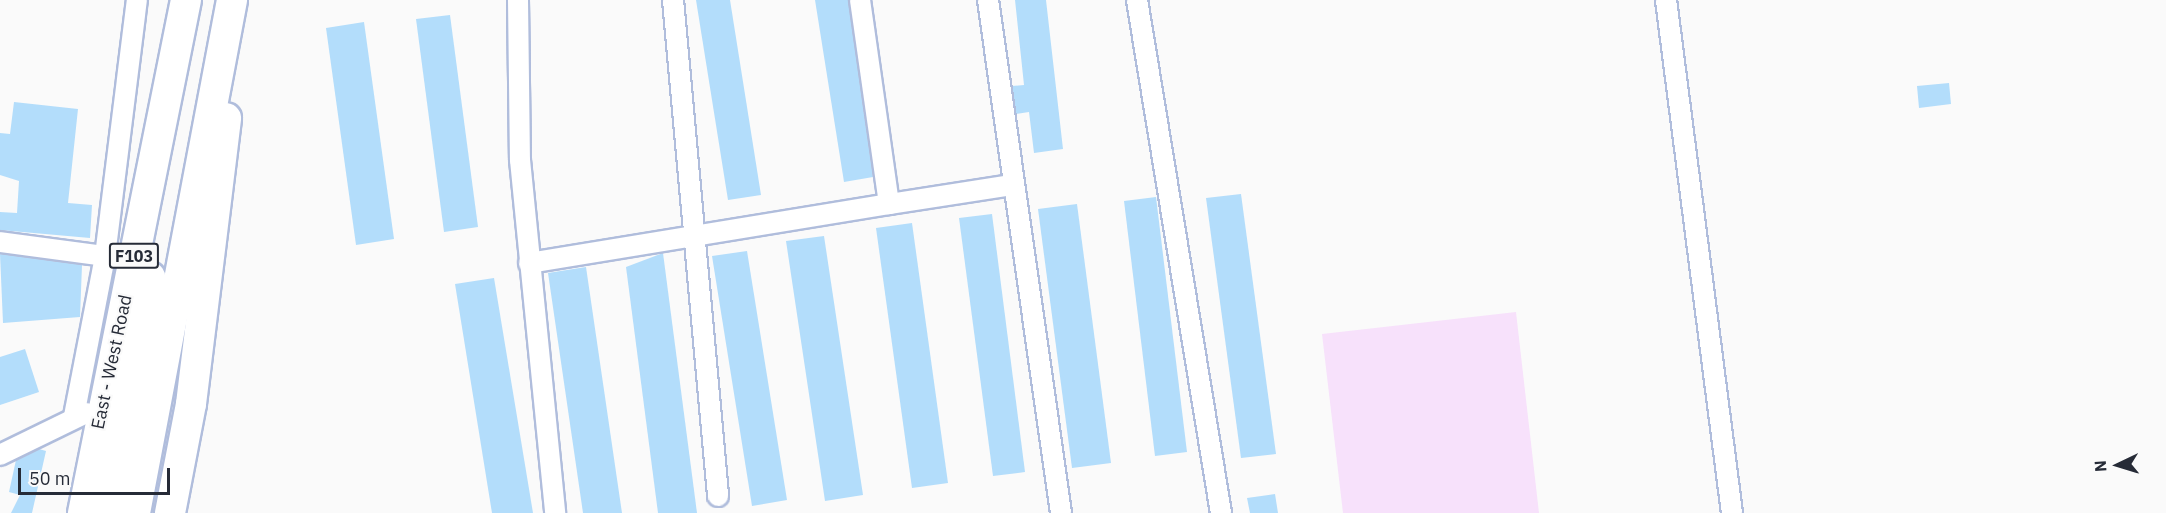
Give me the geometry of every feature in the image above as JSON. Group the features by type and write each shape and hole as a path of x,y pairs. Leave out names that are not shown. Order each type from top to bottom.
{"main road":[{"path":"135,513 160,303 187,0"},
{"name":"East - West Road","path":"83,513 102,408 187,0"},
{"path":"106,513 160,303 233,0"},
{"path":"170,513 191,404 222,173 233,0"}],"street":[{"path":"74,416 105,256 137,0"},
{"path":"518,0 520,160 555,513"},
{"path":"673,0 718,496"},
{"path":"860,0 889,204"},
{"path":"988,0 1012,185 1061,513"},
{"path":"1137,0 1221,513"},
{"path":"1666,0 1732,513"},
{"path":"529,263 695,239 889,204 1012,185"},
{"path":"0,242 105,256"},
{"path":"0,455 74,416 102,408"}],"shaded area":[{"path":"1516,312 1539,513 1343,513 1322,334"}],"building":[{"path":"696,0 730,0 761,195 728,200"},
{"path":"815,0 848,0 873,177 844,182"},
{"path":"1015,0 1046,0 1063,149 1034,153 1029,112 1016,114 1012,86 1024,85"},
{"path":"450,15 478,227 444,232 416,19"},
{"path":"364,22 394,239 356,245 326,28"},
{"path":"1949,83 1951,104 1919,108 1917,86"},
{"path":"14,102 78,109 68,203 92,205 90,238 0,230 0,212 17,213 19,181 0,175 0,133 10,134"},
{"path":"1241,194 1276,454 1241,458 1206,198"},
{"path":"1156,197 1187,452 1155,456 1124,201"},
{"path":"1077,204 1111,463 1072,468 1038,209"},
{"path":"992,214 1025,472 993,476 959,218"},
{"path":"912,223 948,483 912,488 876,228"},
{"path":"824,236 863,495 825,501 786,241"},
{"path":"747,251 787,500 752,506 712,256"},
{"path":"663,253 697,513 658,513 626,267"},
{"path":"0,254 82,265 80,317 3,323"},
{"path":"586,267 622,513 583,513 548,273"},
{"path":"494,278 533,513 492,513 455,284"},
{"path":"25,349 39,392 0,405 0,357"},
{"path":"39,449 46,451 32,513 11,513 20,495 9,492 16,460"},
{"path":"1275,494 1278,513 1250,513 1247,498"}]}
